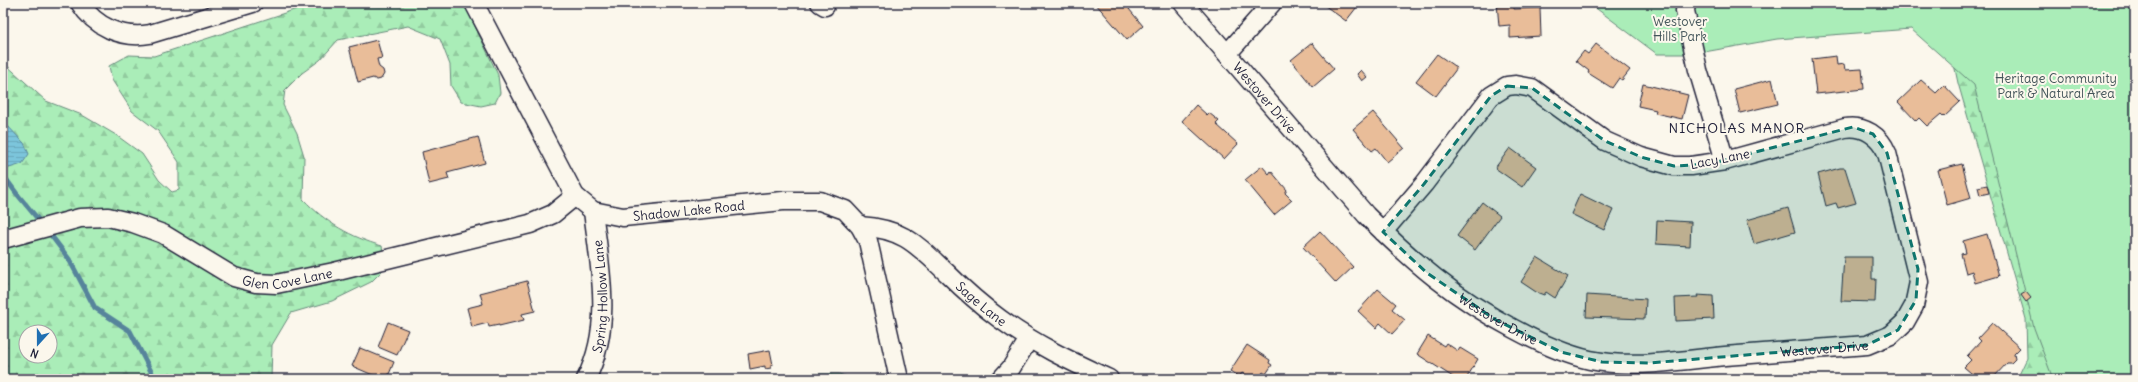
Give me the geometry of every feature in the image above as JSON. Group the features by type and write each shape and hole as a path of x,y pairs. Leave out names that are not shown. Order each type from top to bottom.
{"street":[{"path":"80,3 90,17 106,28 124,34 137,35 150,34 253,3"},
{"path":"474,3 575,196 593,212"},
{"path":"820,3 825,6 826,3"},
{"name":"Westover Drive","path":"1183,3 1228,54 1320,164 1383,232 1412,260 1444,286 1496,320 1561,352 1590,360 1615,363 1649,371 1867,344 1882,340 1898,330 1912,312 1916,300"},
{"path":"1228,54 1272,3"},
{"path":"1686,3 1685,11 1698,70 1725,161"},
{"name":"Lacy Lane","path":"1383,232 1424,184 1491,96 1506,86 1523,85 1535,89 1605,141 1641,157 1679,166 1725,161 1844,128 1859,128 1873,134 1882,143 1887,153 1916,261 1919,282 1916,300"},
{"name":"Glen Cove Lane","path":"3,238 80,218 108,217 133,223 163,234 234,277 256,283 276,284 334,272 530,224 553,214 575,196"},
{"name":"Shadow Lake Road","path":"593,212 623,217 783,201 820,201 845,210 860,226 868,241 899,379"},
{"name":"Spring Hollow Lane","path":"586,379 598,346 603,319 603,298 593,212"},
{"name":"Sage Lane","path":"860,226 891,231 916,244 929,254 972,297 1029,339 1052,353 1109,379"},
{"path":"1001,379 1011,368 1029,339"}],"highlighted area":[{"path":"1507,86 1532,88 1605,141 1641,157 1674,166 1709,164 1853,127 1873,134 1887,153 1918,269 1916,300 1898,330 1867,345 1649,363 1602,362 1561,352 1496,320 1427,273 1383,232 1424,184 1491,96"}],"green space":[{"path":"315,3 464,3 498,75 500,93 495,103 481,106 461,102 451,86 450,65 440,39 408,26 338,40 320,60 302,73 285,90 283,105 297,133 304,156 303,199 330,222 349,234 382,246 386,267 371,282 332,301 291,313 272,345 271,379 3,379 3,62 46,101 82,115 116,135 142,154 159,180 172,192 179,190 179,162 158,131 132,111 112,80 109,66 129,55 154,56"},
{"name":"Heritage Community Park & Natural Area","path":"1589,3 2135,3 2135,379 2053,379 2034,328 1974,85 1911,29 1777,39 1693,54 1657,54"},
{"path":"1941,3 2015,3 2068,379 2017,379 2027,358 2026,319 1958,83"},
{"path":"811,374 839,374 854,379 789,379"}],"water":[{"path":"3,121 24,143 29,154 22,164 3,170"}],"building":[{"path":"1095,3 1130,3 1132,6 1129,9 1143,26 1127,40"},
{"path":"1325,3 1360,3 1346,21 1324,5"},
{"path":"1497,3 1514,3 1514,9 1540,8 1541,36 1510,38 1510,25 1499,26"},
{"path":"377,40 382,58 377,59 379,67 383,70 384,74 381,79 377,80 373,78 358,82 349,47"},
{"path":"1312,43 1334,69 1313,87 1291,60"},
{"path":"1596,44 1630,70 1622,80 1619,78 1612,88 1588,73 1589,71 1576,61 1584,51 1588,54"},
{"path":"1437,54 1457,68 1436,96 1416,81"},
{"path":"1836,56 1837,65 1844,64 1845,70 1862,69 1864,89 1816,94 1812,59"},
{"path":"1361,70 1367,77 1362,81 1357,74"},
{"path":"1772,79 1778,104 1740,113 1734,89"},
{"path":"1921,80 1936,93 1944,85 1960,102 1944,117 1941,114 1927,126 1919,118 1916,121 1898,102"},
{"path":"1643,84 1688,95 1682,119 1655,113 1656,110 1638,106"},
{"path":"1196,105 1207,115 1209,113 1219,121 1216,124 1238,144 1224,159 1182,121"},
{"path":"1373,112 1404,148 1387,162 1376,148 1372,151 1353,129"},
{"path":"478,137 485,163 447,173 449,179 429,184 422,152"},
{"path":"1510,148 1536,167 1522,187 1495,168"},
{"path":"1962,164 1971,198 1947,205 1938,170"},
{"path":"1262,166 1269,174 1271,171 1287,190 1285,193 1292,200 1274,215 1245,180"},
{"path":"1845,168 1856,203 1838,208 1836,203 1826,206 1818,174"},
{"path":"1987,185 1989,193 1980,195 1978,187"},
{"path":"1580,194 1613,210 1604,230 1571,214"},
{"path":"1482,202 1500,216 1475,250 1457,236"},
{"path":"1788,208 1795,232 1754,244 1747,220"},
{"path":"1657,220 1691,222 1690,246 1656,244"},
{"path":"1320,231 1353,267 1336,283 1303,247"},
{"path":"1987,234 1999,276 1975,283 1972,271 1966,273 1961,254 1966,253 1963,241"},
{"path":"1537,257 1568,276 1555,298 1546,292 1544,295 1536,292 1521,282"},
{"path":"1844,257 1872,257 1872,279 1876,279 1875,302 1841,301"},
{"path":"527,281 535,311 522,314 524,320 499,326 489,327 488,323 472,327 467,308 483,304 480,293"},
{"path":"1378,289 1396,304 1392,309 1405,320 1392,334 1380,323 1376,328 1358,311"},
{"path":"2026,292 2031,298 2026,302 2021,295"},
{"path":"1587,295 1646,299 1645,319 1586,317"},
{"path":"1697,295 1713,296 1714,319 1676,321 1675,298 1698,297"},
{"path":"388,322 408,330 397,355 378,347"},
{"path":"1992,323 2020,348 2014,354 2015,359 2011,363 2007,363 1994,377 1995,379 1978,379 1964,367 1971,360 1967,356 1981,341 1978,338"},
{"path":"1428,336 1444,346 1446,343 1458,351 1460,348 1478,359 1466,379 1456,379 1417,354"},
{"path":"1247,345 1270,360 1269,363 1272,365 1266,374 1263,372 1258,379 1251,379 1242,373 1239,377 1230,371"},
{"path":"360,348 394,362 387,379 382,379 352,366"},
{"path":"770,350 773,365 771,365 771,368 765,369 765,366 750,369 748,354"}],"waterway":[{"path":"3,175 42,224"},
{"path":"47,230 69,259 95,308 130,331 155,379"}],"district":[{"name":"NICHOLAS MANOR","path":"1737,128"}],"park label":[{"name":"Westover Hills Park","path":"1680,28"}]}
